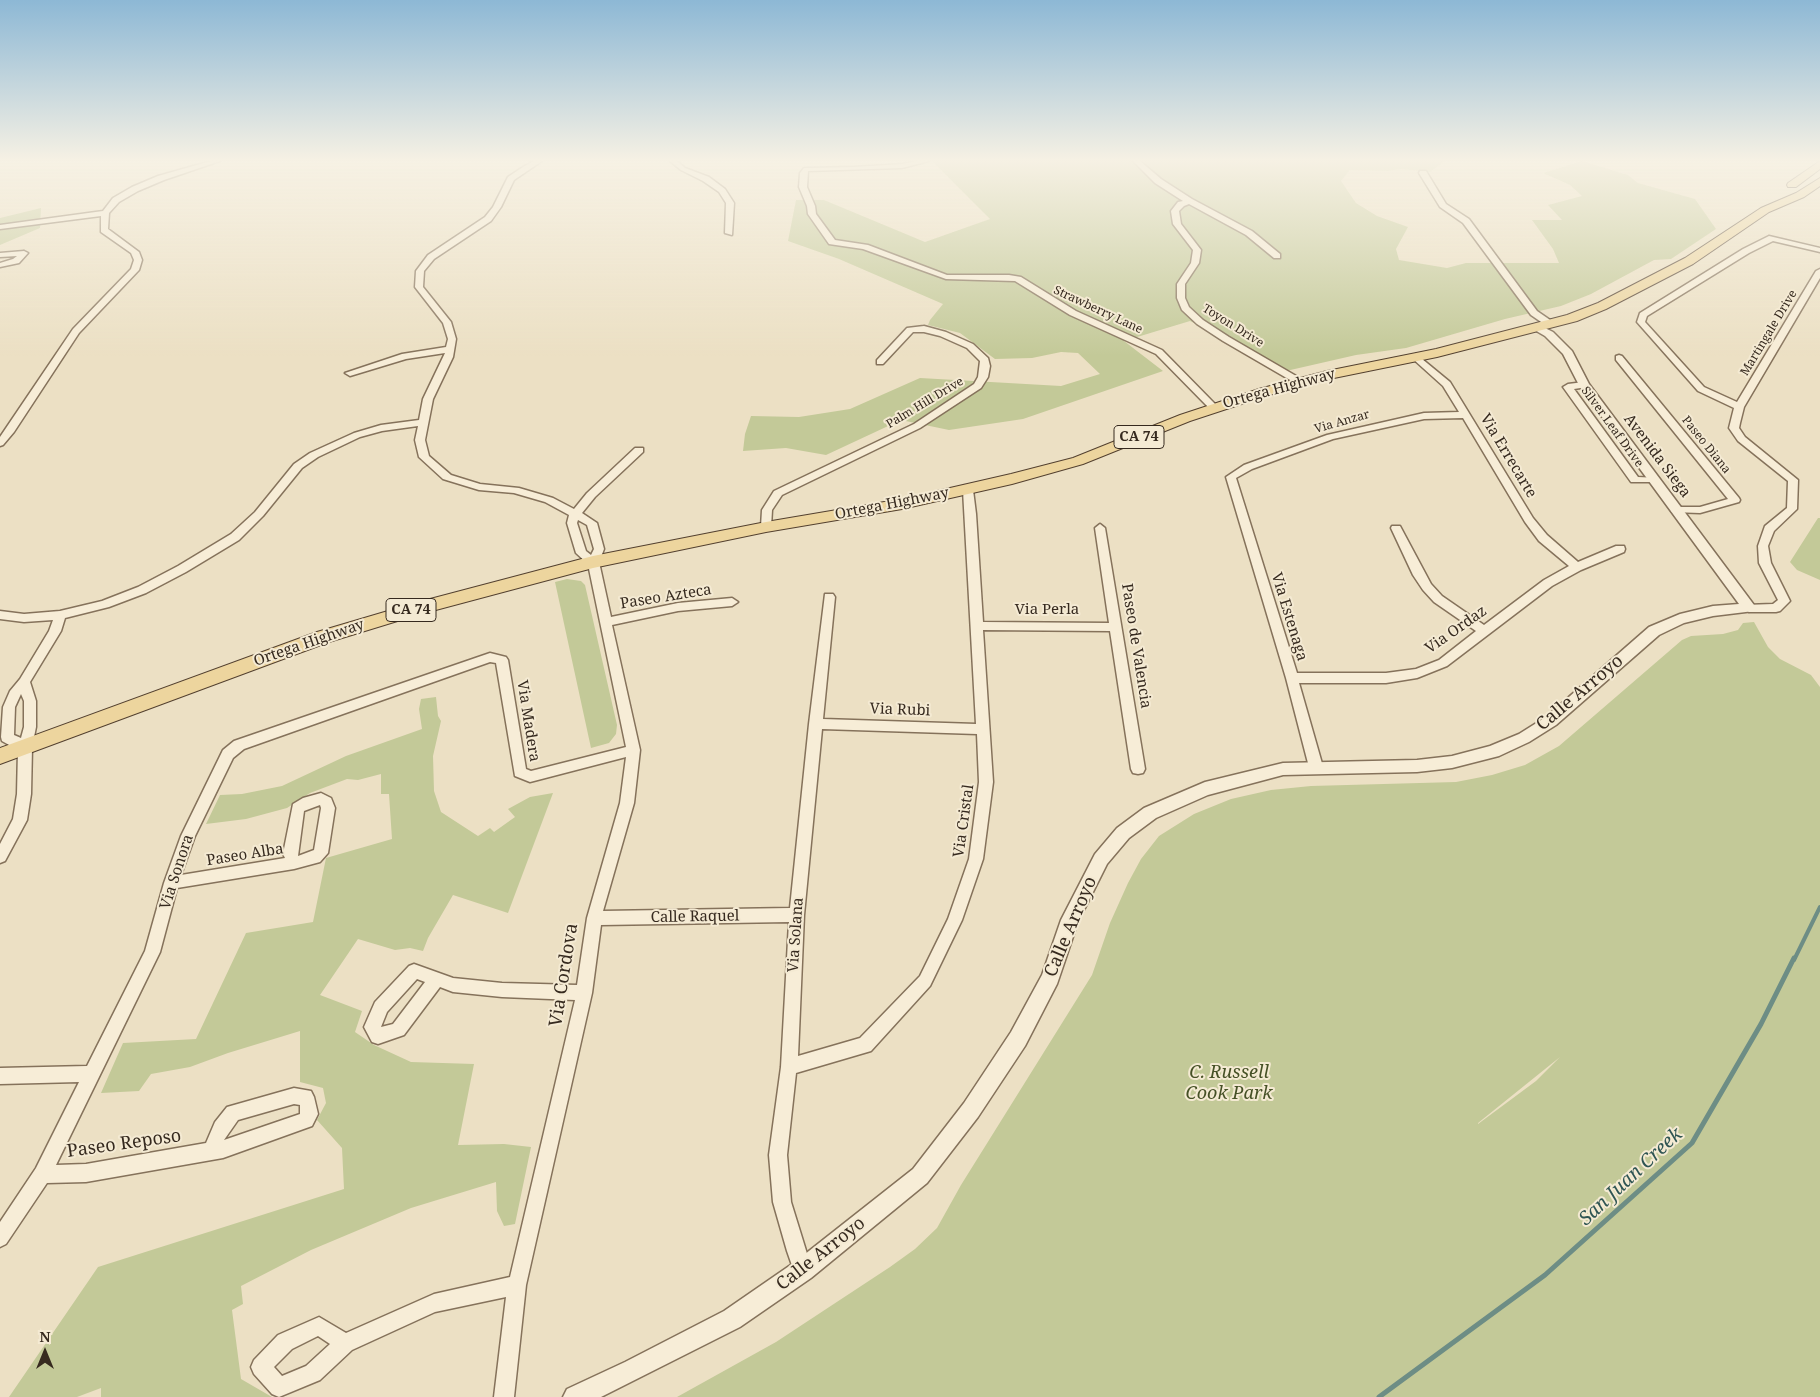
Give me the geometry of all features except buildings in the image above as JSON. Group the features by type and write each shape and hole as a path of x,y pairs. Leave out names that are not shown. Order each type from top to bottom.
{"main road":[{"name":"Ortega Highway","path":"0,756 191,684 323,637 414,609 592,562 766,527 902,504 968,490 1078,460 1213,407 1300,382 1416,357 1543,325 1602,306 1657,278 1716,244 1742,226"}],"street":[{"path":"0,443 11,430 76,331 135,270 138,260 135,252 104,230 104,226"},
{"path":"479,226 431,257 420,271 419,287 447,322 452,339 451,350 428,399 420,440 424,456 447,477 479,487 515,490 549,500 575,514 592,523 599,549 592,562 581,553 572,523 575,514 591,496 640,450"},
{"path":"729,226 729,233"},
{"name":"Strawberry Lane","path":"821,226 832,242 865,247 946,277 1009,277 1018,280 1073,313 1159,352 1213,407"},
{"name":"Toyon Drive","path":"1179,226 1197,250 1195,263 1181,284 1185,308 1200,322 1226,339 1300,382"},
{"path":"1238,226 1277,256"},
{"path":"1469,226 1543,325"},
{"path":"1739,407 1701,389 1641,322 1643,315 1738,255 1772,238 1820,250"},
{"path":"0,255 24,254 16,261 0,265"},
{"name":"Martingale Drive","path":"1749,608 1776,608 1784,601 1765,563 1763,546 1769,529 1792,509 1794,480 1740,439 1734,428 1739,407 1820,271"},
{"name":"Avenida Siega","path":"1543,325 1549,334 1568,353 1584,385 1749,608"},
{"name":"Palm Hill Drive","path":"766,527 766,510 778,493 916,426 978,386 983,377 985,366 985,360 970,346 943,334 924,329 910,330 880,362"},
{"path":"350,373 405,356 451,350"},
{"name":"Via Errecarte","path":"1416,357 1447,384 1529,520 1543,538 1577,567"},
{"name":"Paseo Diana","path":"1619,358 1735,500 1700,510 1676,510"},
{"name":"Via Anzar","path":"1230,476 1248,467 1330,437 1424,416 1466,415"},
{"path":"0,615 24,618 60,615 105,604 142,590 182,569 235,537 259,514 292,473 314,455 357,436 381,428 424,422"},
{"name":"Via Estenaga","path":"1230,476 1292,678 1316,767"},
{"name":"Via Cristal","path":"789,1067 865,1045 925,982 955,920 976,859 986,782 972,514 968,490"},
{"name":"Paseo de Valencia","path":"1100,528 1138,769"},
{"path":"1396,528 1427,587 1438,599 1484,631"},
{"name":"Via Ordaz","path":"1292,678 1386,678 1417,673 1443,663 1548,582 1577,567 1620,549"},
{"name":"Via Cordova","path":"504,1397 517,1285 584,993 594,918 627,803 633,750 592,562"},
{"name":"Via Solana","path":"803,1270 782,1202 778,1155 789,1067 797,915 829,596"},
{"name":"Paseo Azteca","path":"606,622 678,607 732,602"},
{"name":"Calle Arroyo","path":"575,1397 633,1370 732,1319 803,1270 920,1176 971,1110 1018,1039 1050,978 1070,920 1101,859 1123,833 1150,813 1204,789 1283,769 1417,766 1452,762 1493,752 1524,738 1551,721 1654,631 1680,619 1713,612 1749,608"},
{"path":"25,747 7,737 9,707 14,694 24,682 55,631 60,615"},
{"name":"Via Perla","path":"977,626 1117,627"},
{"name":"Via Madera","path":"490,657 502,660 520,772 530,777 633,750"},
{"name":"Via Sonora","path":"0,1238 42,1174 152,952 171,883 188,836 228,754 239,745 490,657"},
{"path":"0,857 20,820 24,794 25,747 30,730 30,701 24,682"},
{"path":"9,707 30,701"},
{"name":"Via Rubi","path":"815,724 983,729"},
{"name":"Paseo Alba","path":"171,883 294,863 315,858 321,852 328,808 326,802 320,799 308,802 298,808 290,854 294,863"},
{"name":"Calle Raquel","path":"594,918 797,915"},
{"path":"437,979 453,985 502,990 584,993"},
{"path":"0,1076 91,1074"},
{"name":"Paseo Reposo","path":"42,1174 86,1173 211,1151 306,1120 310,1114 308,1103 304,1097 294,1096 233,1114 221,1128 211,1151"},
{"path":"345,1343 434,1302 517,1285"}],"green space":[{"path":"0,226 40,226 40,228 0,245"},
{"path":"791,226 887,226 925,242 970,226 1406,226 1408,227 1396,249 1399,260 1447,268 1466,263 1559,263 1553,249 1536,226 1714,226 1716,229 1671,259 1654,260 1591,294 1561,306 1505,319 1406,348 1356,355 1286,371 1190,321 1124,341 1163,371 1023,419 949,430 901,420 826,455 786,448 743,451 745,434 751,416 799,417 850,409 920,378 1061,386 1100,374 1078,353 1061,352 1032,358 995,359 960,333 928,325 943,304 839,259 788,241"},
{"path":"1818,518 1820,518 1820,580 1797,570 1790,562"},
{"path":"567,579 581,581 585,585 617,725 616,734 609,743 591,748 555,582"},
{"name":"C. Russell Cook Park","path":"1754,622 1768,647 1780,659 1811,675 1820,687 1820,1397 677,1397 776,1342 890,1267 915,1249 937,1228 961,1185 1092,975 1110,923 1128,883 1141,859 1159,836 1194,814 1231,799 1271,790 1311,786 1456,782 1492,775 1525,765 1559,746 1682,640 1691,636 1723,634 1738,630 1743,623","holes":["1560,1057 1536,1081 1478,1124"]},
{"path":"436,697 438,716 441,721 433,756 434,791 441,812 478,836 490,828 494,832 515,817 508,809 530,797 553,793 508,913 453,895 428,938 423,951 410,948 395,950 358,939 320,995 362,1011 355,1032 374,1045 411,1062 474,1064 458,1145 504,1144 531,1147 515,1224 504,1226 497,1211 496,1182 411,1208 311,1250 241,1286 243,1304 232,1310 241,1379 272,1397 101,1397 101,1388 77,1397 9,1397 98,1267 344,1189 342,1148 317,1120 326,1103 323,1088 300,1082 300,1031 190,1067 151,1074 139,1091 101,1093 123,1043 196,1039 246,933 313,922 326,858 392,839 389,794 381,794 381,774 358,780 347,779 310,793 287,808 246,819 206,824 220,795 242,794 282,786 346,756 422,729 419,709 421,699"}],"waterway":[{"name":"San Juan Creek","path":"1794,960 1820,907"},
{"name":"San Juan Creek","path":"1379,1397 1545,1275 1692,1143 1761,1024 1794,958"}]}
